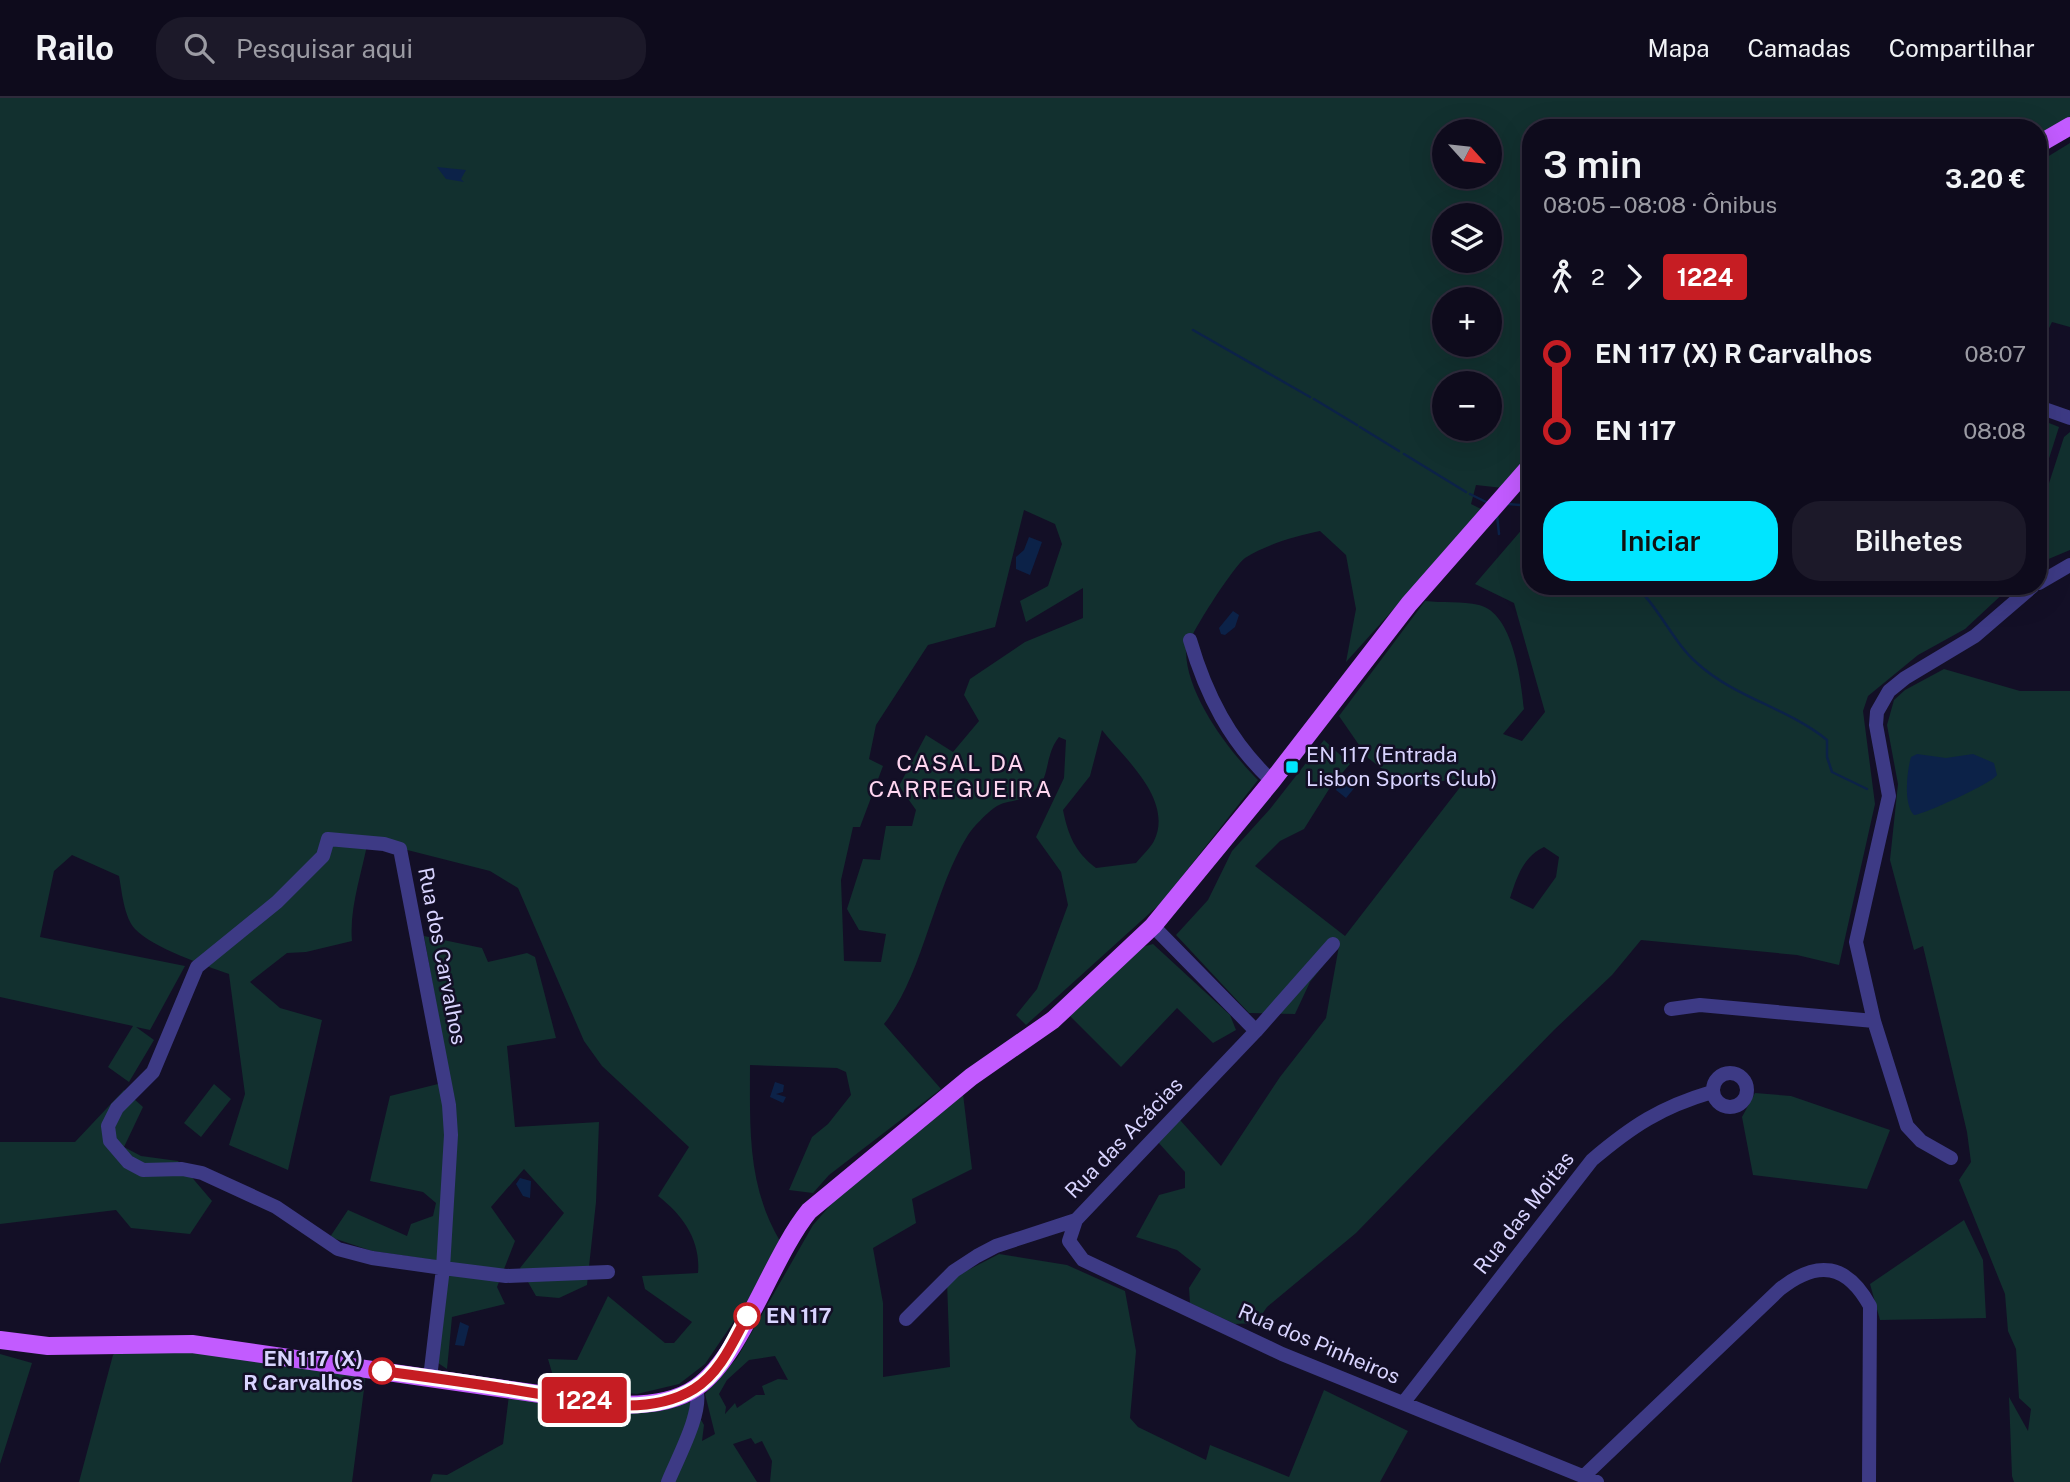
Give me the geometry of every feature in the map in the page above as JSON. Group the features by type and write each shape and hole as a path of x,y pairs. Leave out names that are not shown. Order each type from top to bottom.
{"main road":[{"path":"2047,139 2070,126"},
{"path":"0,1340 48,1346 192,1344 621,1405 663,1401 696,1388 714,1371 728,1350 793,1233 813,1207 957,1088 1053,1020 1153,926 1272,781 1409,604 1522,475"}],"street":[{"path":"2047,410 2070,418"},
{"path":"2047,577 2070,565"},
{"path":"1951,1158 1928,1146 1907,1126 1874,1021 1856,942 1889,796 1876,725 1877,712 1889,691 1905,678 1975,636 2020,595"},
{"path":"1191,640 1210,701 1250,761 1272,781"},
{"name":"Rua dos Carvalhos","path":"430,1378 443,1268 451,1135 449,1105 400,849 384,844 328,839 323,856 277,902 200,963 153,1072 117,1108 108,1126 110,1141 128,1162 143,1170 182,1169 202,1173 276,1207 338,1249 372,1258 443,1268"},
{"path":"1153,926 1256,1031"},
{"name":"Rua das Acácias","path":"906,1319 954,1271 976,1256 1076,1220 1256,1031 1333,944"},
{"path":"1671,1009 1700,1005 1874,1021"},
{"name":"Rua das Moitas","path":"1404,1402 1592,1160 1627,1130 1650,1115 1677,1102 1712,1092"},
{"name":"Rua dos Pinheiros","path":"1076,1220 1069,1241 1083,1260 1282,1354 1591,1479 1780,1289 1797,1276 1815,1270 1831,1270 1847,1276 1860,1287 1870,1306 1870,1482"},
{"path":"443,1268 506,1276 608,1272"},
{"path":"668,1482 694,1415 699,1398 696,1388"}],"green space":[{"path":"0,98 2070,98 2070,117 2047,130 2047,119 1522,119 1522,467 1503,488 1476,485 1471,504 1483,510 1346,662 1356,609 1346,555 1320,531 1272,545 1245,558 1239,564 1202,619 1186,652 1194,686 1212,722 1258,780 1161,903 1026,1025 1016,1015 1037,989 1068,905 1061,872 1036,837 1064,778 1066,740 1059,737 1040,785 1021,799 994,808 968,835 946,881 909,982 884,1024 941,1089 829,1175 813,1193 789,1190 812,1137 828,1124 851,1095 846,1072 837,1068 750,1065 751,1134 756,1177 761,1199 780,1241 757,1287 705,1364 679,1384 637,1394 556,1386 548,1359 577,1360 608,1296 665,1343 674,1343 692,1322 645,1289 642,1276 698,1273 697,1250 688,1230 675,1212 658,1196 689,1147 602,1066 584,1041 518,888 490,871 368,840 354,903 352,941 306,952 287,953 250,982 280,1008 322,1020 288,1170 229,1145 245,1094 229,974 193,961 143,936 131,924 122,897 119,876 72,855 54,871 40,937 185,966 150,1030 136,1027 154,1040 129,1082 108,1067 133,1026 0,997","holes":["1024,510 1055,524 1062,544 1048,586 1020,601 1026,622 1083,588 1083,618 1025,642 970,679 964,695 979,721 953,752 926,735 899,786 916,810 912,826 886,826 880,860 863,859 847,909 859,930 886,934 881,962 844,961 841,880 853,827 860,827 883,766 869,759 876,725 928,645 995,627","1102,730 1144,781 1157,810 1158,826 1154,841 1136,863 1096,868 1083,856 1074,842 1063,810 1090,776"]},
{"path":"2070,143 2070,327 2052,322 2047,332 2047,157"},
{"path":"2047,422 2059,427 2047,465"},
{"path":"2070,432 2070,550 2047,560 2047,489 2064,437"},
{"path":"1522,529 1522,595 2002,595 1965,629 1918,655 1868,696 1863,711 1875,804 1839,965 1797,955 1641,940 1612,975 1554,1030 1356,1233 1267,1307 1256,1323 1235,1324 1190,1303 1189,1288 1201,1269 1177,1250 1136,1237 1159,1195 1185,1188 1185,1172 1157,1141 1180,1120 1221,1166 1280,1077 1326,1018 1339,946 1310,982 1295,1014 1249,1013 1176,935 1208,900 1232,851 1270,809 1324,740 1350,764 1331,786 1304,829 1280,841 1255,866 1345,936 1468,777 1406,787 1368,758 1339,716 1425,601 1466,603 1491,611 1507,634 1517,665 1524,709 1503,734 1522,741 1545,712 1514,603 1475,584","holes":["1544,847 1559,857 1556,877 1533,909 1510,898 1522,868 1531,856"]},
{"path":"1944,669 2020,691 2070,691 2070,1482 2014,1482 2012,1476 2009,1397 2028,1431 2031,1409 2019,1398 2016,1349 2008,1331 2005,1294 1959,1180 1971,1162 1967,1132 1923,946 1914,950 1890,860 1898,784 1887,725 1894,700 1905,690"},
{"path":"424,936 482,948 488,962 527,953 535,957 556,1038 507,1046 515,1127 599,1122 596,1202 587,1285 559,1298 536,1296 520,1268 564,1213 524,1169 491,1207 515,1241 497,1287 505,1304 452,1317 447,1369 435,1361 448,1262 372,1251 330,1237 348,1210 407,1236 411,1224 433,1216 436,1203 423,1192 370,1181 390,1096 450,1081"},
{"path":"1153,944 1230,1015 1236,1030 1213,1043 1177,1008 1121,1067 1070,1016 1142,947"},
{"path":"214,1084 231,1099 201,1137 184,1123"},
{"path":"124,1090 143,1107 124,1147 141,1156 178,1161 212,1201 190,1234 131,1228 116,1210 0,1224 0,1142 75,1142"},
{"path":"1755,1093 1791,1096 1890,1130 1867,1189 1753,1175 1742,1117"},
{"path":"963,1094 972,1169 912,1199 916,1223 873,1248 883,1303 883,1377 950,1367 947,1281 999,1254 1067,1265 1125,1291 1136,1351 1130,1418 1138,1427 1206,1460 1210,1445 1289,1477 1324,1390 1408,1431 1380,1482 770,1482 772,1461 762,1441 755,1444 751,1438 733,1444 757,1482 430,1482 433,1474 447,1475 503,1444 509,1395 608,1414 646,1411 691,1402 704,1425 702,1441 715,1434 705,1394 737,1358 813,1225 848,1185","holes":["775,1356 788,1380 778,1379 762,1386 765,1395 756,1395 737,1408 735,1403 725,1414 726,1407 719,1394 727,1380 749,1360"]},
{"path":"1964,1220 1983,1260 1986,1318 1880,1320 1870,1284"},
{"path":"118,1351 199,1353 366,1374 352,1482 79,1482 113,1355"},
{"path":"0,1354 32,1363 0,1464"}],"water":[{"path":"437,167 466,170 461,179 464,182 446,179"},
{"path":"1029,537 1042,542 1030,575 1016,569 1016,557 1024,550"},
{"path":"1233,611 1239,615 1235,627 1225,635 1221,634 1219,628"},
{"path":"1917,754 1946,758 1973,754 1994,763 1997,775 1958,798 1914,815 1908,803 1907,779 1911,757"},
{"path":"1350,772 1361,780 1346,798 1336,790 1340,779"},
{"path":"775,1082 784,1085 783,1092 776,1094 786,1097 783,1103 770,1097"},
{"path":"520,1178 531,1181 530,1198 523,1196 516,1184"},
{"path":"460,1322 469,1326 464,1346 455,1345"}],"waterway":[{"path":"1193,330 1310,397"},
{"path":"1314,399 1357,425"},
{"path":"1360,427 1399,451"},
{"path":"1404,454 1466,492"},
{"path":"1470,494 1486,502"},
{"path":"1508,504 1522,505"},
{"path":"1497,515 1499,534"},
{"path":"1644,595 1688,655 1697,663 1728,685 1796,719 1827,740 1827,757 1832,772 1867,789"}],"bus line":[{"name":"1224","path":"382,1371 609,1404 632,1405 663,1401 696,1388 714,1371 747,1316"}],"place":[{"name":"EN 117 (Entrada Lisbon Sports Club)","path":"1292,767"},
{"name":"EN 117","path":"747,1316"},
{"name":"EN 117 (X) R Carvalhos","path":"382,1371"}],"district":[{"name":"CASAL DA CARREGUEIRA","path":"961,776"}]}
